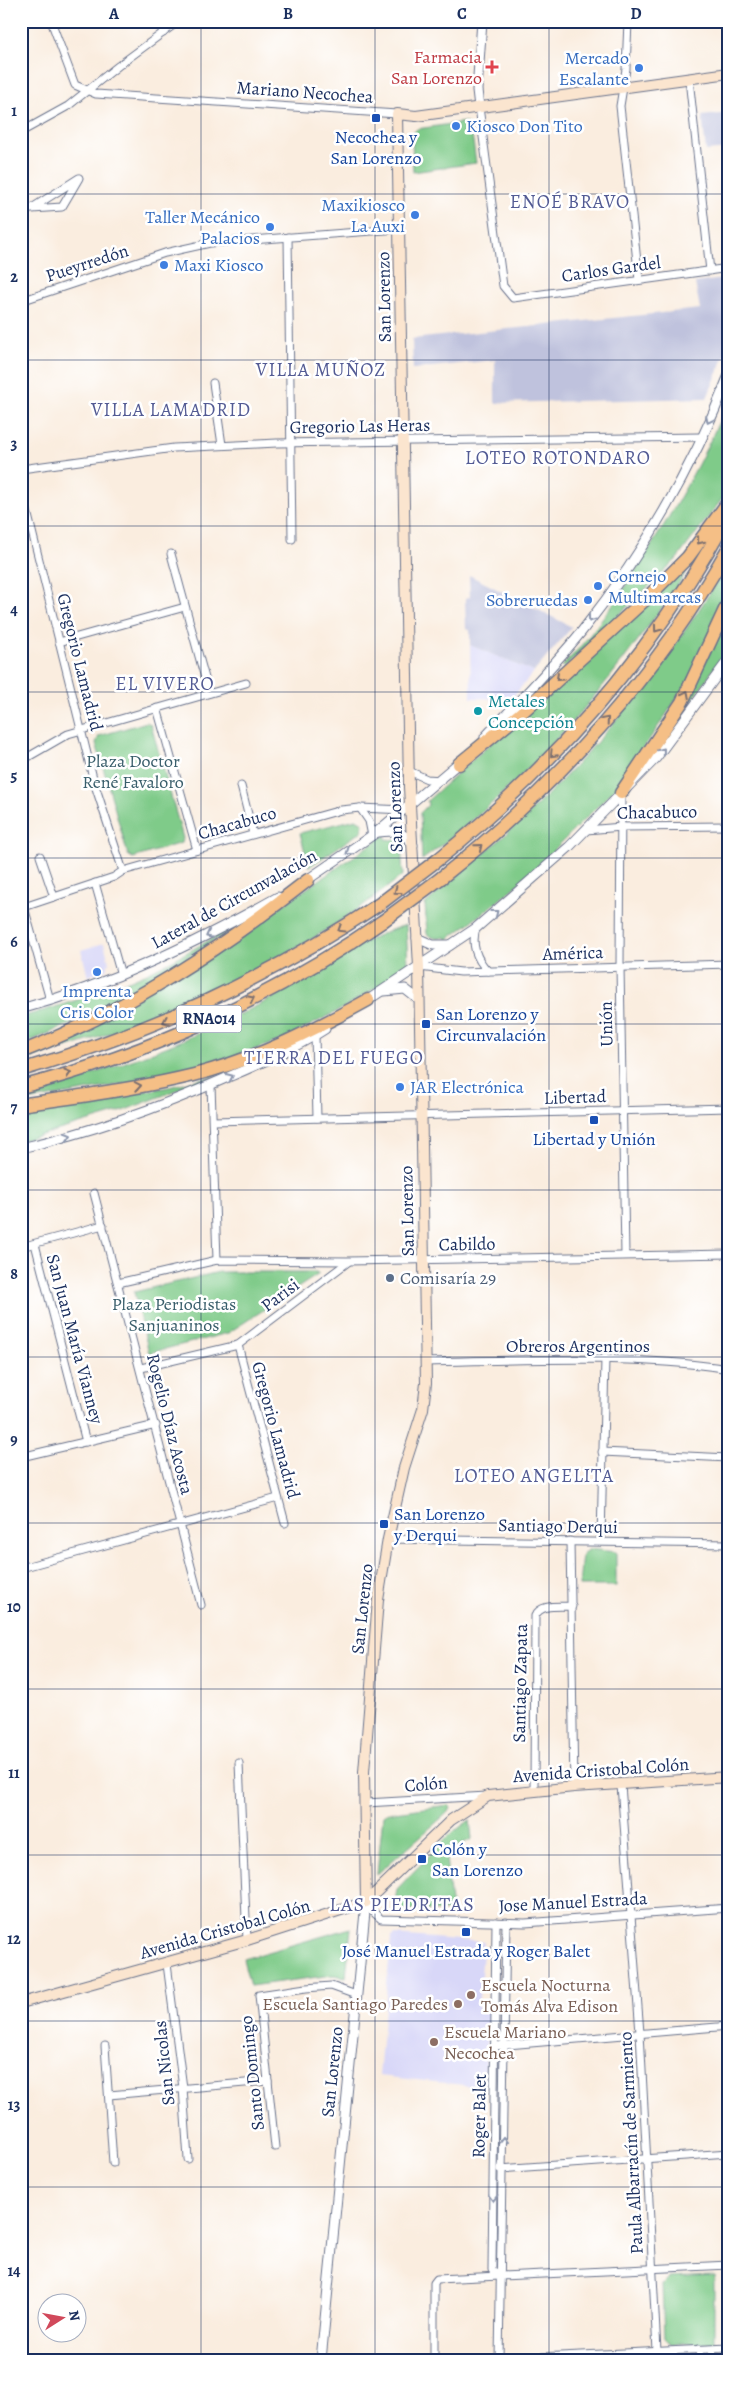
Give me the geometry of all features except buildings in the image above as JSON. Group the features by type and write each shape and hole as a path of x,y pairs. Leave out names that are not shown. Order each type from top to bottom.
{"highway":[{"path":"459,764 485,745 649,596 688,557 729,501"},
{"name":"RNA014","path":"21,1070 98,1047 199,1006 299,955 381,903 440,858 510,798 593,711 664,619 729,514"},
{"name":"RNA014","path":"21,1087 115,1058 206,1021 305,970 383,921 441,878 527,804 605,721 673,634 729,547"},
{"path":"621,793 682,702 729,601"},
{"path":"21,1052 88,1023 169,977 263,915 308,880"},
{"path":"21,1105 164,1081 209,1070 300,1036 368,1000"}],"main road":[{"name":"Mariano Necochea","path":"397,114 416,116 729,73"},
{"name":"San Lorenzo","path":"366,1902 366,1804 364,1772 378,1600 388,1539 404,1468 423,1409 426,1362 419,967 413,845 408,808 409,771 397,114"},
{"name":"Avenida Cristobal Colón","path":"21,2003 167,1964 366,1902 451,1820 488,1796 574,1787 729,1777"}],"street":[{"path":"50,21 75,85 88,90"},
{"path":"159,21 163,33"},
{"path":"21,132 57,114 179,21"},
{"path":"479,107 477,90 482,21"},
{"path":"628,21 626,69 620,106 639,280"},
{"path":"689,79 710,270"},
{"name":"Mariano Necochea","path":"88,90 96,94 397,114"},
{"name":"Carlos Gardel","path":"479,107 503,286 512,298 729,268"},
{"path":"21,215 79,178 62,207 32,209"},
{"name":"Pueyrredón","path":"21,301 183,248 210,243 399,229"},
{"path":"288,237 292,539"},
{"name":"Lateral de Circunvalación","path":"21,1009 121,975 206,937 308,880 375,834 459,764 549,669 582,630 648,534 701,437 729,375"},
{"path":"213,383 222,446"},
{"name":"Gregorio Las Heras","path":"21,469 174,448 291,442 701,437"},
{"name":"Gregorio Lamadrid","path":"21,487 24,509 94,782 123,871"},
{"path":"172,554 210,693"},
{"path":"59,642 185,607"},
{"path":"21,1148 119,1120 210,1085 260,1063 315,1035 455,943 526,887 586,830 666,746 729,659"},
{"path":"21,760 68,734 246,683"},
{"path":"157,708 197,850"},
{"path":"409,771 427,779 441,780"},
{"path":"241,786 253,834"},
{"name":"Unión","path":"621,793 620,966 625,1255"},
{"path":"360,808 375,834 401,833 413,845"},
{"name":"Chacabuco","path":"23,908 95,883 123,871 333,812 360,808 408,808"},
{"name":"Chacabuco","path":"586,830 622,827 729,826"},
{"path":"40,856 54,897"},
{"path":"95,883 121,975"},
{"path":"23,908 50,1000"},
{"path":"476,928 474,938 476,957 488,971"},
{"path":"417,938 438,946 455,943"},
{"name":"América","path":"419,967 442,971 488,971 729,964"},
{"path":"384,991 405,989 419,1000"},
{"path":"315,1035 317,1118"},
{"path":"210,1085 213,1121 217,1260"},
{"name":"Libertad","path":"213,1121 729,1108"},
{"name":"Rogelio Díaz Acosta","path":"94,1193 156,1425 201,1605"},
{"path":"21,1247 102,1225"},
{"name":"San Juan María Vianney","path":"35,1244 86,1442"},
{"name":"Cabildo","path":"118,1283 217,1260 348,1261 729,1254"},
{"name":"Parisi","path":"141,1368 238,1345 348,1261"},
{"name":"Gregorio Lamadrid","path":"238,1345 285,1523"},
{"path":"601,1540 605,1358"},
{"name":"Obreros Argentinos","path":"426,1362 605,1358 681,1362 729,1370"},
{"path":"21,1457 156,1425"},
{"path":"602,1452 729,1458"},
{"path":"21,1568 180,1523 278,1498"},
{"name":"Santiago Derqui","path":"388,1539 601,1540 729,1544"},
{"path":"570,1541 574,1787"},
{"name":"Santiago Zapata","path":"534,1791 535,1616 538,1610 544,1607 572,1606"},
{"path":"239,1763 247,1940"},
{"name":"Paula Albarracín de Sarmiento","path":"620,1784 640,2033 657,2351"},
{"name":"Colón","path":"366,1804 488,1796"},
{"name":"Jose Manuel Estrada","path":"366,1902 370,1909 382,1919 525,1923 729,1908"},
{"name":"San Lorenzo","path":"321,2360 366,1902"},
{"name":"Roger Balet","path":"496,1922 492,2270 501,2276"},
{"name":"Roger Balet","path":"499,2359 506,1922"},
{"name":"San Nicolas","path":"167,1964 183,2088 188,2159"},
{"name":"Santo Domingo","path":"275,2147 259,1995 331,1986 356,1996"},
{"path":"495,2046 729,2026"},
{"path":"105,2046 113,2163"},
{"path":"109,2094 268,2081"},
{"path":"493,2169 729,2153"},
{"path":"434,2360 434,2284 437,2279 729,2265"},
{"path":"499,2359 729,2348"},
{"path":"699,2350 700,2360"}],"shaded area":[{"path":"729,113 729,149 706,151 702,116"},
{"path":"729,278 729,346 707,398 495,403 495,360 413,369 412,339 700,309 695,283"},
{"name":"Metales Concepción","path":"469,575 572,627 534,672 470,645 470,630 466,629 465,598 470,597"},
{"path":"470,645 534,672 511,699 471,698"},
{"path":"104,943 109,963 106,970 88,976 81,950"},
{"name":"Escuela Mariano Necochea","path":"395,1935 484,1942 478,2008 489,2009 483,2087 379,2076 391,1938"}],"green space":[{"path":"465,122 471,127 476,163 413,172 412,134 417,129"},
{"path":"729,399 729,489 676,560 564,668 562,666 594,630 613,604 665,523 699,462"},
{"path":"691,562 675,589 620,664 542,755 484,810 422,860 420,813 428,805 427,801"},
{"path":"729,562 729,593 693,675 617,787 530,874 492,906 447,940 446,937 436,938 427,934 425,904 525,817 609,728 636,696 685,631"},
{"path":"729,613 729,647 675,723"},
{"name":"Plaza Doctor René Favaloro","path":"147,722 151,725 183,838 181,843 133,858 128,855 96,743 99,736"},
{"path":"356,819 363,823 362,831 309,867 300,833"},
{"path":"385,835 386,839 396,840 401,845 403,875 361,907 316,936 222,988 173,1009 123,1029 21,1061 21,1055 246,930"},
{"path":"268,906 132,993 75,1022 21,1045 21,1017 85,997 147,973"},
{"path":"406,925 408,964 395,972 395,976 340,1010 282,1040 187,1073 21,1102 21,1095 54,1086 152,1053 215,1026 276,996 373,938"},
{"path":"219,1074 120,1112 21,1141 21,1112 169,1087"},
{"name":"Plaza Periodistas Sanjuaninos","path":"219,1272 316,1272 319,1274 228,1333 149,1353 134,1292"},
{"path":"589,1549 616,1552 616,1586 579,1586 582,1554"},
{"path":"449,1805 451,1809 445,1815 377,1874 383,1815 386,1813"},
{"path":"470,1820 472,1839 451,1849 446,1858 452,1911 394,1909 397,1889 448,1836"},
{"path":"351,1928 346,1977 333,1975 250,1986 243,1959"},
{"path":"714,2276 714,2343 670,2344 664,2338 662,2285 669,2278"}],"place":[{"name":"Farmacia San Lorenzo","path":"492,67"},
{"name":"Mercado Escalante","path":"639,68"},
{"name":"Necochea y San Lorenzo","path":"376,118"},
{"name":"Kiosco Don Tito","path":"456,126"},
{"name":"Maxikiosco La Auxi","path":"415,215"},
{"name":"Taller Mecánico Palacios","path":"270,227"},
{"name":"Maxi Kiosco","path":"164,265"},
{"name":"Cornejo Multimarcas","path":"598,586"},
{"name":"Sobreruedas","path":"588,600"},
{"name":"Metales Concepción","path":"478,711"},
{"name":"Imprenta Cris Color","path":"97,972"},
{"name":"San Lorenzo y Circunvalación","path":"426,1024"},
{"name":"JAR Electrónica","path":"400,1087"},
{"name":"Libertad y Unión","path":"594,1120"},
{"name":"Comisaría 29","path":"390,1278"},
{"name":"San Lorenzo y Derqui","path":"384,1524"},
{"name":"Colón y San Lorenzo","path":"422,1859"},
{"name":"José Manuel Estrada y Roger Balet","path":"466,1932"},
{"name":"Escuela Nocturna Tomás Alva Edison","path":"471,1995"},
{"name":"Escuela Santiago Paredes","path":"458,2004"},
{"name":"Escuela Mariano Necochea","path":"434,2042"}],"district":[{"name":"ENOÉ BRAVO","path":"570,202"},
{"name":"VILLA MUÑOZ","path":"321,370"},
{"name":"VILLA LAMADRID","path":"171,410"},
{"name":"LOTEO ROTONDARO","path":"558,458"},
{"name":"EL VIVERO","path":"165,684"},
{"name":"TIERRA DEL FUEGO","path":"334,1058"},
{"name":"LOTEO ANGELITA","path":"534,1476"},
{"name":"LAS PIEDRITAS","path":"402,1904"}]}
